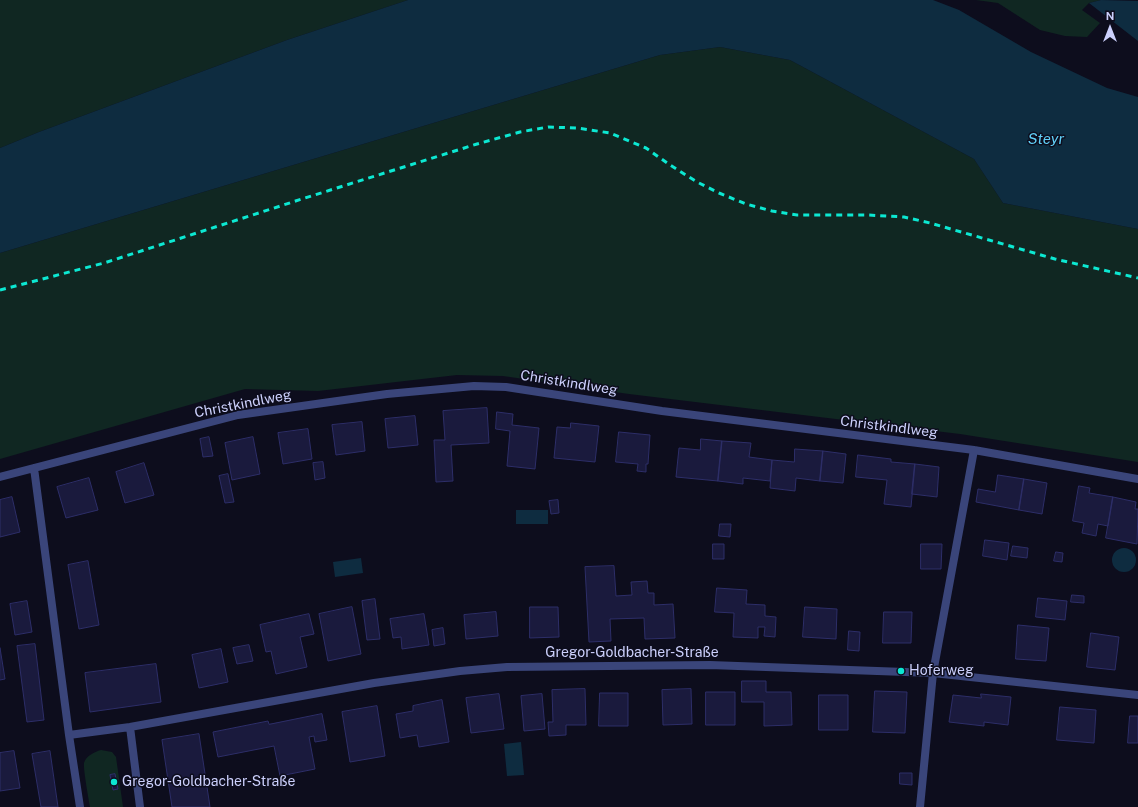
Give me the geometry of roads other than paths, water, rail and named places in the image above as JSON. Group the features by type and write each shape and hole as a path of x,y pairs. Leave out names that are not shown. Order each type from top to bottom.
{"street":[{"name":"Christkindlweg","path":"0,477 238,415 387,394 474,386 513,388 662,411 974,450 1138,478"},
{"path":"920,807 933,673 974,450"},
{"path":"34,468 69,735 80,807"},
{"name":"Gregor-Goldbacher-Straße","path":"69,735 130,727 374,683 460,671 507,667 710,665 933,673 1138,695"},
{"path":"130,727 140,807"}],"water":[{"name":"Steyr","path":"408,0 933,0 959,10 1031,52 1107,88 1138,97 1138,229 1003,203 974,159 790,60 720,47 660,55 0,253 0,148 39,132 287,40"},
{"path":"1101,0 1138,1 1138,41 1089,3"},
{"path":"516,510 548,510 548,524 516,524"},
{"path":"1124,548 1133,551 1136,560 1133,569 1124,572 1115,569 1112,560 1115,551"},
{"path":"361,558 363,573 335,577 333,562"},
{"path":"521,742 524,775 507,776 504,744"}],"railway":[{"path":"0,290 104,263 477,144 520,132 548,127 577,128 610,133 646,148 697,182 719,193 746,204 772,211 797,215 868,215 904,217 1055,259 1138,278"}],"place":[{"name":"Hoferweg","path":"901,671"},
{"name":"Gregor-Goldbacher-Straße","path":"114,782"}]}
